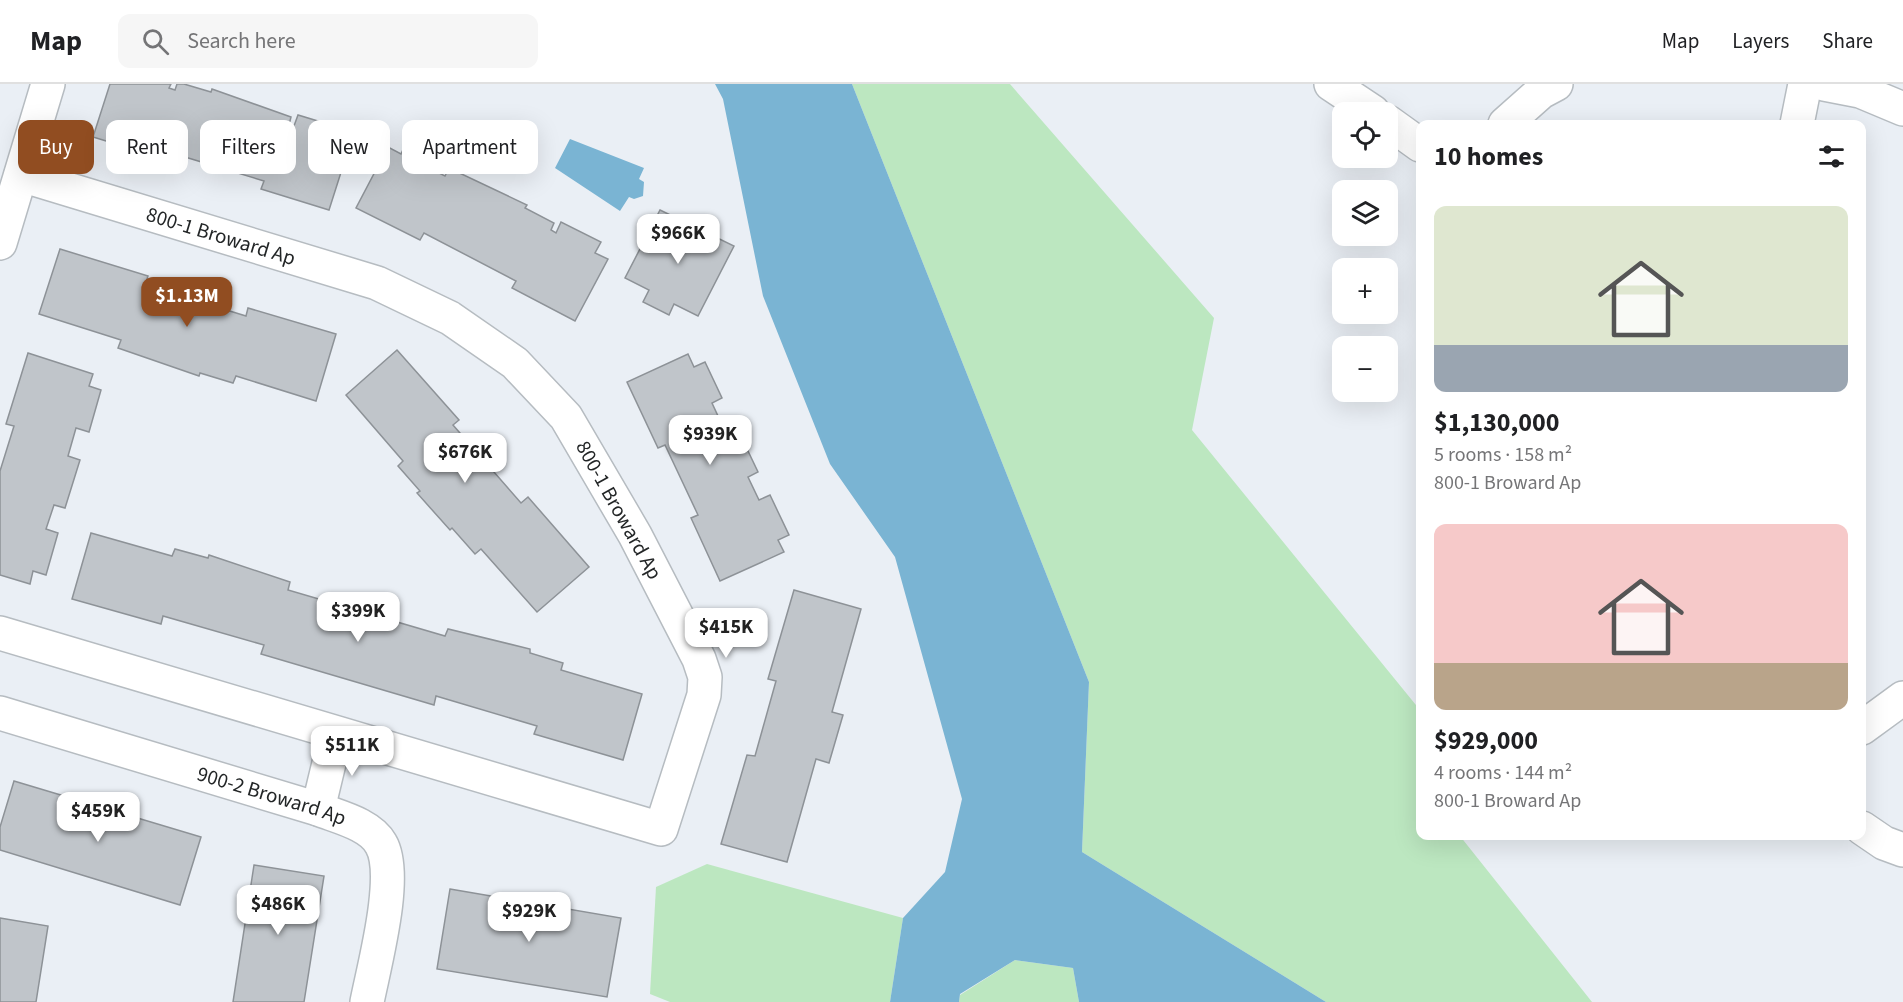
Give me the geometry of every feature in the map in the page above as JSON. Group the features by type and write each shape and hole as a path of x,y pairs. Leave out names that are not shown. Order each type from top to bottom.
{"street":[{"path":"0,243 48,84"},
{"path":"1331,84 1358,102"},
{"path":"1510,120 1541,92 1556,84"},
{"path":"1798,120 1805,84"},
{"path":"1824,84 1860,91 1903,109"},
{"path":"1398,129 1416,142"},
{"name":"800-1 Broward Ap","path":"0,633 661,829 704,695 705,677 699,659 635,535 566,417 516,363 450,318 377,283 21,175"},
{"path":"1866,725 1903,698"},
{"name":"900-2 Broward Ap","path":"0,713 318,809 361,826 381,843 387,863 388,885 367,1002"},
{"path":"318,809 336,734"},
{"path":"1866,831 1884,843 1903,850"}],"green space":[{"path":"852,84 1010,84 1214,318 1192,430 1416,705 1416,840 1463,840 1592,1002 1326,1002 1082,852 1089,682"},
{"path":"707,864 903,918 890,1002 670,1002 650,994 656,887"},
{"path":"1015,960 1073,968 1079,1002 959,1002 960,995"}],"water":[{"path":"715,84 852,84 1089,682 1082,852 1326,1002 1079,1002 1073,968 1015,960 960,994 959,1002 890,1002 903,918 945,872 962,799 895,557 830,464 763,296 723,99"},
{"path":"570,139 644,168 639,179 644,182 643,196 634,199 629,197 620,211 555,168"}],"building":[{"path":"110,84 171,84 169,88 175,90 177,84 184,84 211,92 212,89 291,117 290,120 200,120 200,162 188,158 188,120 106,120 106,141 94,137"},
{"path":"298,115 315,120 308,120 308,174 340,174 329,210 261,189 264,181 241,174 296,174 296,120"},
{"path":"390,148 401,154 402,152 402,174 441,174 445,176 446,174 462,174 527,205 525,208 554,223 551,230 556,233 561,222 601,242 595,253 608,259 575,321 512,288 516,281 424,233 420,240 356,208 374,174 390,174"},
{"path":"660,210 734,246 698,316 674,304 669,315 643,302 649,290 625,278"},
{"path":"60,249 148,276 145,285 246,316 248,308 336,334 316,401 236,376 233,383 200,373 199,376 118,348 121,340 39,314"},
{"path":"397,350 459,420 453,425 521,503 528,497 589,567 537,612 481,549 475,554 417,493 420,491 398,466 403,461 346,395"},
{"path":"28,353 93,374 89,386 101,390 89,432 76,428 68,456 80,460 65,508 54,505 46,529 58,533 46,575 33,571 30,584 0,575 0,471 14,426 6,424"},
{"path":"688,354 694,367 705,362 722,398 712,403 725,431 736,426 758,472 748,477 759,500 770,495 789,535 778,540 784,552 720,581 691,518 698,515 665,445 658,448 627,382"},
{"path":"91,533 172,556 175,549 208,558 209,555 290,582 288,590 445,636 448,629 530,649 530,653 563,663 561,670 642,694 623,760 534,734 537,726 436,696 434,705 261,654 264,645 163,616 161,624 72,599"},
{"path":"794,590 861,609 832,712 843,715 829,763 816,759 787,862 721,844 747,755 755,756 776,681 768,679"},
{"path":"14,781 201,837 180,905 0,850 0,827"},
{"path":"254,865 324,876 304,1002 233,1002"},
{"path":"450,889 621,918 607,997 437,969"},
{"path":"0,918 48,926 36,1002 0,1002"}]}
